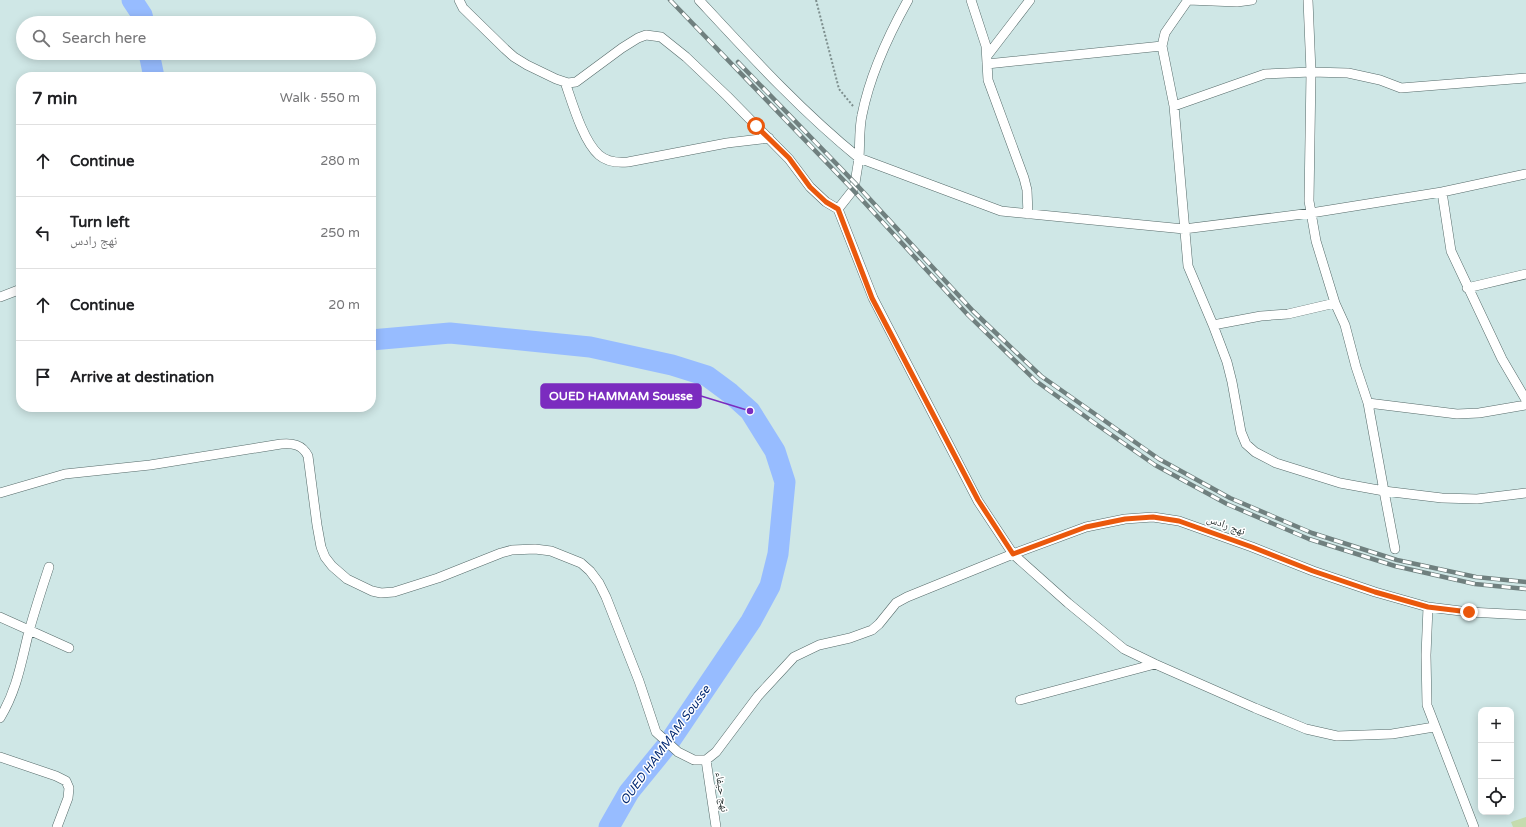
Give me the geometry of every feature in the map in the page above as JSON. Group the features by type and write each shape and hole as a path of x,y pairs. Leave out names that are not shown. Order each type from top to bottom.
{"street":[{"path":"459,0 463,8 505,50 547,76 565,82 576,82 638,38 646,35 656,35 666,40 686,57 770,138 789,158 810,187 826,202 838,209 872,298 978,500 1013,554 1124,650 1306,729 1337,736 1392,734 1434,727"},
{"path":"699,0 771,77 837,140 859,158 989,208 1001,211 1184,229 1311,213 1442,192 1526,174"},
{"path":"838,209 852,190 855,183 859,158 862,115 874,71 891,31 908,0"},
{"path":"972,0 986,46 988,80 1024,178 1027,190 1028,214"},
{"path":"987,60 1030,0"},
{"path":"1252,0 1237,2 1188,0 1165,33 1162,46 1174,106 1188,266 1213,325 1226,362 1232,382 1241,432 1246,444 1255,452 1276,463 1340,483 1384,491 1442,498 1470,499 1526,493"},
{"path":"1308,0 1311,72 1309,201 1316,242 1335,303 1345,325 1356,367 1368,402 1395,549"},
{"path":"987,60 1162,46"},
{"path":"1174,106 1265,74 1311,72 1348,73 1380,80 1401,88 1526,78"},
{"path":"565,82 577,115 591,144 599,155 612,162 628,162 728,143 770,138"},
{"path":"1442,192 1451,251 1467,288 1502,359 1526,400"},
{"path":"1467,288 1526,274"},
{"path":"0,297 16,291"},
{"path":"1213,325 1261,316 1288,314 1335,303"},
{"path":"1368,402 1457,414 1479,413 1526,405"},
{"path":"0,493 57,476 76,472 150,465 286,444 299,446 304,449 308,456 317,525 321,547 325,557 332,566 347,579 360,586 381,593 394,592 438,578 501,553 525,549 551,551 581,563 590,571 599,583 606,597 639,681 656,732 678,752 694,760 706,760"},
{"name":"نهج رادس","path":"706,760 716,752 758,696 794,657 819,645 850,638 872,630 901,599 1013,554 1086,527 1125,519 1153,517 1179,521 1313,571 1375,592 1428,607 1469,612 1526,615"},
{"path":"0,718 9,703 16,684 29,630 49,567"},
{"path":"1428,607 1426,655 1427,706 1474,827"},
{"path":"0,617 69,648"},
{"path":"1020,700 1154,664"},
{"path":"0,757 56,776 66,781 70,788 68,798 56,827"},
{"name":"نهج حيفاء","path":"706,760 716,827"}],"path":[{"path":"816,0 839,89 862,115"}],"green space":[{"path":"1526,817 1526,827 1513,827 1511,822"}],"waterway":[{"name":"OUED HAMMAM Sousse","path":"132,0 142,16"},
{"name":"OUED HAMMAM Sousse","path":"150,60 153,72"},
{"name":"OUED HAMMAM Sousse","path":"376,340 450,333 590,347 672,365 707,376 730,393 750,411 775,451 785,482 778,554 770,586 751,621 668,744 629,792 609,827"}],"railway":[{"path":"670,0 853,190 968,315 1036,381 1155,465 1227,504 1309,539 1395,566 1475,584 1526,589"},
{"path":"738,62 855,183 973,311 1041,376 1159,459 1230,498 1312,533 1397,560 1476,577 1526,582"}],"place":[{"name":"OUED HAMMAM Sousse","path":"750,411"}],"route":[{"path":"756,126 789,158 810,187 826,202 838,209 872,298 978,500 1013,554 1086,527 1125,519 1153,517 1179,521 1313,571 1375,592 1428,607 1469,612"}]}
